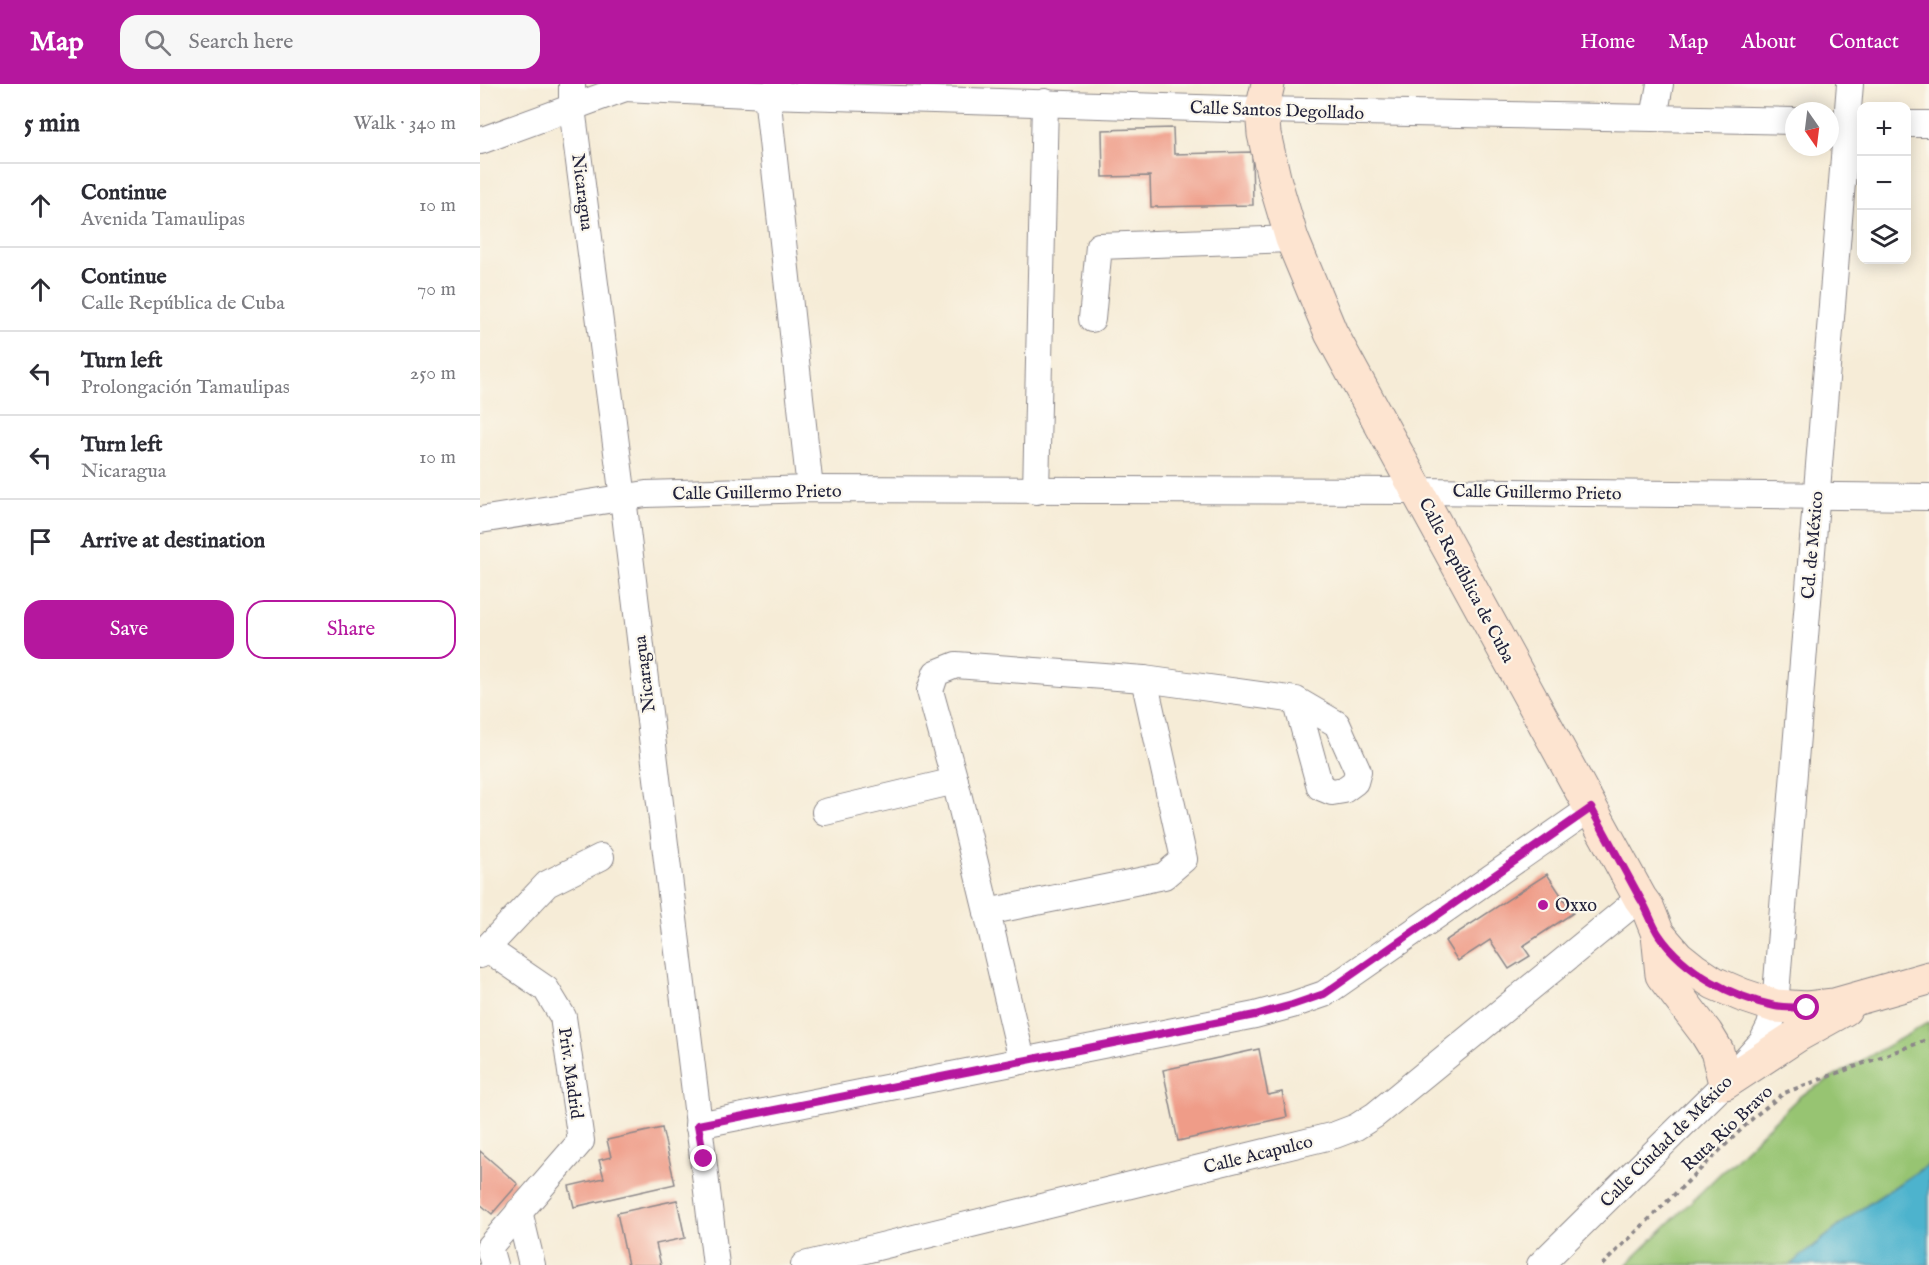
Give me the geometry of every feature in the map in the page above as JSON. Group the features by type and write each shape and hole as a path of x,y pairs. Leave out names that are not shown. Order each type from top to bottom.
{"street":[{"path":"1654,118 1660,84"},
{"name":"Cd. de México","path":"1775,1006 1850,84"},
{"path":"480,141 572,96 621,86"},
{"name":"Calle Santos Degollado","path":"621,86 766,95 990,92 1045,102 1265,97 1654,118 1785,121"},
{"path":"766,95 810,489"},
{"name":"Nicaragua","path":"572,96 716,1265"},
{"name":"Calle República de Cuba","path":"1265,97 1264,134 1275,182 1292,239 1331,333 1648,909 1658,934 1678,957 1714,983 1775,1006 1807,1008 1834,1005 1870,995"},
{"path":"1036,491 1045,102"},
{"path":"1911,124 1929,124"},
{"path":"1092,319 1099,246 1292,239"},
{"name":"Calle Guillermo Prieto","path":"480,520 646,494 810,489 1419,491 1929,496"},
{"path":"1022,1060 955,781 930,691 936,673 956,665 1144,679 1296,700"},
{"path":"987,912 1164,876 1184,859 1144,679"},
{"path":"825,812 955,781"},
{"path":"698,1125 1255,1015 1324,994 1591,808"},
{"name":"Priv. Madrid","path":"492,1256 519,1211 580,1141 563,1017 546,989 483,952 547,884 601,857"},
{"name":"Calle Acapulco","path":"804,1265 847,1260 1335,1135 1356,1127 1375,1115 1640,898"},
{"path":"1658,934 1662,975 1717,1051 1725,1083 1798,1035 1870,995 1929,978"},
{"name":"Calle Ciudad de México","path":"1540,1265 1725,1083 1762,1041 1770,1026 1775,1006"},
{"path":"519,1211 532,1265"}],"path":[{"name":"Ruta Rio Bravo","path":"1602,1265 1755,1116 1784,1093 1929,1040"}],"green space":[{"path":"1929,1022 1929,1164 1858,1211 1790,1265 1626,1265 1800,1096"}],"water":[{"path":"1929,1164 1929,1265 1790,1265 1858,1211"}],"building":[{"path":"1173,128 1174,154 1252,152 1253,205 1151,207 1150,176 1103,177 1102,130"},
{"path":"1547,874 1573,913 1523,946 1530,956 1509,969 1490,940 1458,961 1445,941"},
{"path":"1259,1049 1268,1095 1282,1092 1287,1117 1178,1141 1163,1070"},
{"path":"662,1128 675,1184 574,1207 569,1186 604,1178 599,1160 611,1157 607,1140"},
{"path":"480,1151 518,1184 492,1214 480,1204"},
{"path":"677,1200 685,1238 656,1244 661,1265 628,1265 617,1213"}],"place":[{"name":"Oxxo","path":"1543,905"}],"route":[{"path":"704,1159 698,1125 1255,1015 1324,994 1591,808 1648,909 1658,934 1678,957 1714,983 1742,995 1775,1006 1807,1008"}]}
